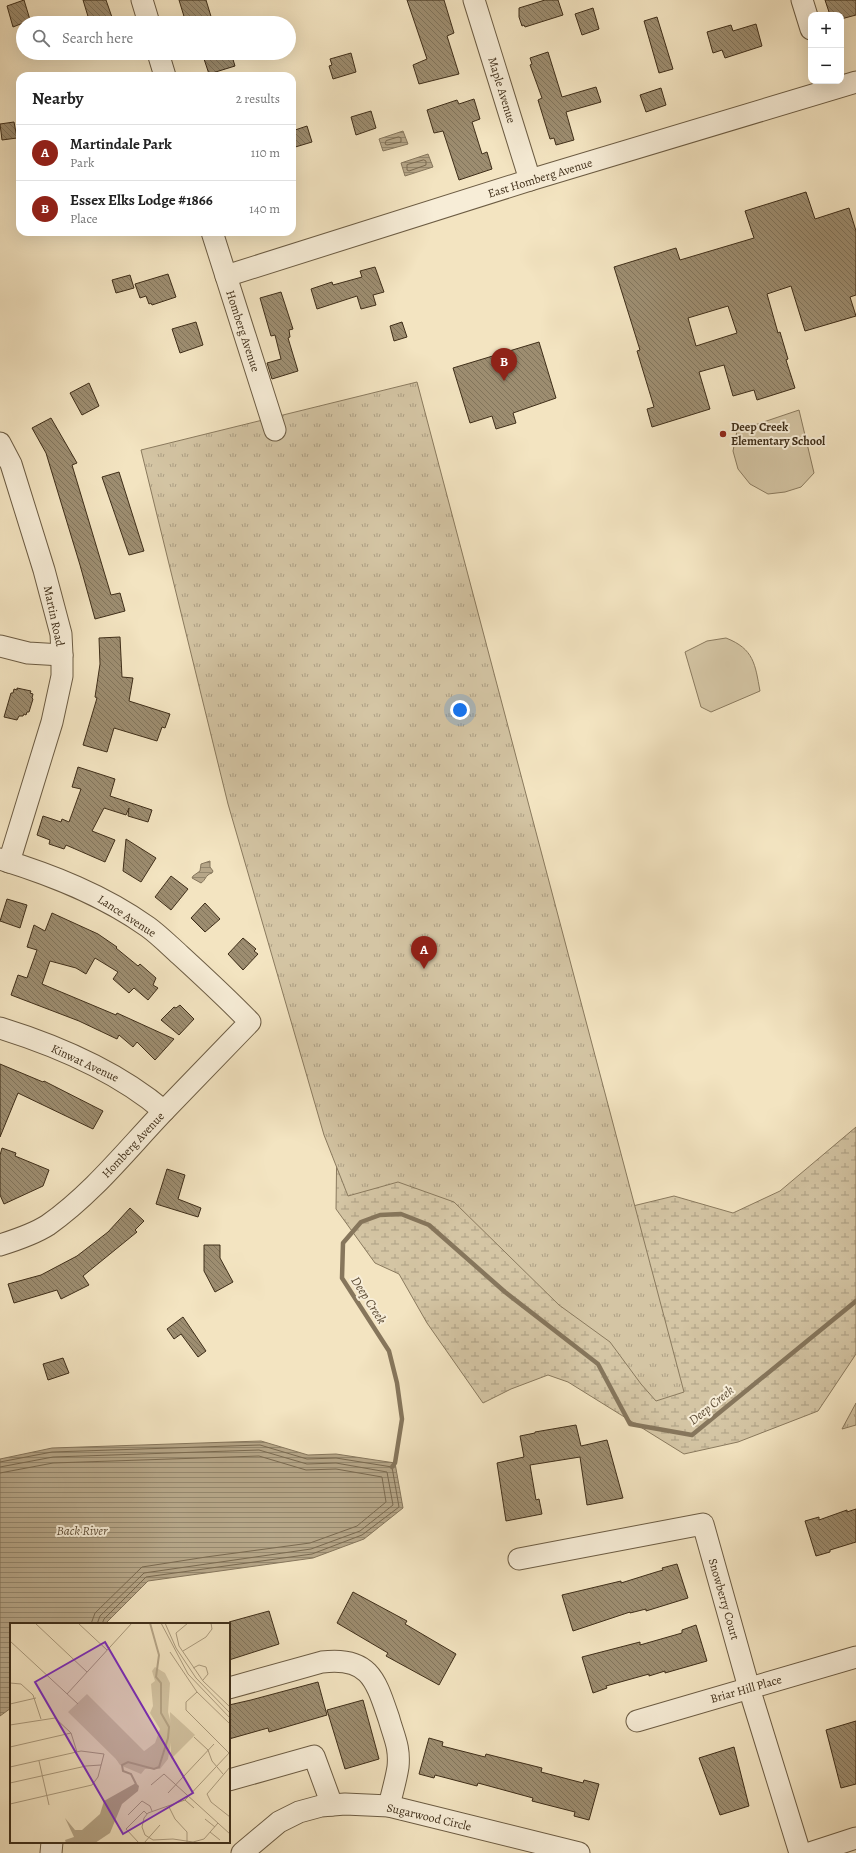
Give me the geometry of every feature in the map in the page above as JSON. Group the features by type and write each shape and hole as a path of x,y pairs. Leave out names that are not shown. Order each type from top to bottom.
{"street":[{"path":"142,0 147,16"},
{"name":"Maple Avenue","path":"474,0 530,180"},
{"path":"802,0 808,19"},
{"path":"160,60 164,72"},
{"name":"East Homberg Avenue","path":"226,276 829,86 856,82"},
{"name":"Homberg Avenue","path":"213,236 275,430"},
{"name":"Martin Road","path":"0,443 11,464 44,570 61,634 62,655 62,676 52,722 4,860"},
{"path":"0,646 28,653 62,655"},
{"name":"Lance Avenue","path":"4,860 87,891 108,902 149,928 216,988 250,1022"},
{"name":"Homberg Avenue","path":"0,1244 47,1226 73,1205 100,1181 164,1111 250,1022"},
{"name":"Kinwat Avenue","path":"0,1028 22,1034 84,1060 126,1082 164,1111"},
{"name":"Snowberry Court","path":"519,1559 703,1524 749,1688 800,1853"},
{"name":"Briar Hill Place","path":"637,1721 856,1657"},
{"path":"230,1688 322,1662 337,1660 353,1663 364,1668 376,1682 398,1743 398,1766 389,1806"},
{"path":"230,1780 314,1756 332,1805"},
{"name":"Sugarwood Circle","path":"242,1853 279,1822 299,1812 332,1805 345,1804 389,1806 573,1852"},
{"path":"810,1853 856,1838"},
{"path":"51,1853 52,1843"}],"green space":[{"path":"417,382 684,1392 656,1401 641,1384 610,1342 559,1305 454,1202 398,1182 348,1196 324,1135 228,804 141,450"},
{"path":"799,410 814,473 801,487 785,492 768,494 750,484 738,469 733,451 737,431"},
{"path":"726,638 742,647 752,658 757,673 760,691 711,712 701,707 685,652 707,641"},
{"path":"856,1127 856,1354 818,1411 738,1442 684,1454 568,1382 548,1375 511,1389 483,1403 427,1323 399,1274 375,1263 336,1209 337,1131 571,1221 674,1196 733,1213 780,1191"},
{"path":"856,1403 856,1425 842,1429"}],"water":[{"path":"403,131 408,144 383,151 379,139"},
{"path":"428,154 433,167 405,176 401,163"},
{"path":"210,861 210,867 213,871 212,873 208,875 201,883 192,878 200,871 201,864"},
{"name":"Back River","path":"261,1441 308,1455 336,1454 395,1463 403,1508 364,1539 313,1558 148,1581 106,1623 10,1623 10,1709 0,1716 0,1459 52,1448"}],"building":[{"path":"24,0 29,16 16,16 16,26 13,27 7,6"},
{"path":"83,0 106,0 112,16 88,16"},
{"path":"179,0 206,0 211,16 184,16"},
{"path":"407,0 444,0 454,33 447,36 459,74 419,84 413,65 427,59"},
{"path":"545,0 558,0 563,15 525,27 524,25 522,26 519,17 519,8"},
{"path":"825,0 856,0 856,15 844,18 844,12 829,12"},
{"path":"593,8 599,29 582,35 575,14"},
{"path":"657,17 673,69 659,73 644,21"},
{"path":"756,24 762,46 725,58 722,50 713,53 707,32 731,25 733,31"},
{"path":"548,52 562,97 596,87 601,102 566,112 574,140 556,145 554,138 550,139 538,100 542,98 530,65 532,64 530,58"},
{"path":"351,53 356,72 333,79 329,66 332,65 330,59"},
{"path":"204,60 233,60 235,66 216,72 208,72"},
{"path":"661,88 666,105 646,112 640,95"},
{"path":"474,99 480,119 472,122 482,154 487,152 492,169 459,180 443,131 434,133 427,110 457,100 459,104"},
{"path":"371,111 376,128 356,135 351,117"},
{"path":"14,122 16,138 2,140 0,124"},
{"path":"307,126 312,142 296,147 296,130"},
{"path":"806,192 815,219 849,208 856,231 856,295 850,297 856,316 805,331 791,286 767,294 778,333 780,332 788,359 786,360 795,388 757,400 754,390 733,396 724,365 699,372 710,409 652,427 647,409 654,407 637,351 640,350 614,267 676,248 680,260 754,238 745,211","holes":["728,306 737,333 696,346 688,318"]},
{"path":"375,267 384,292 373,295 376,305 361,309 357,296 317,309 311,289 332,282 333,285 362,277 360,271"},
{"path":"168,274 176,297 152,305 151,303 149,304 146,296 140,298 135,284"},
{"path":"130,275 134,288 116,293 112,280"},
{"path":"281,292 293,329 289,330 290,337 288,338 298,371 272,379 267,363 281,359 275,335 271,336 260,298"},
{"path":"196,322 203,345 180,353 172,329"},
{"path":"402,322 407,337 394,341 390,326"},
{"path":"539,342 556,398 513,413 516,423 496,429 492,416 470,423 453,368"},
{"path":"89,383 99,406 82,415 70,393"},
{"path":"51,418 77,463 72,465 111,595 120,593 125,611 95,619 46,453 32,428"},
{"path":"119,472 144,551 129,555 102,477"},
{"path":"120,637 122,677 133,678 129,701 170,714 165,728 162,727 157,741 114,728 107,752 83,745 97,698 95,697 100,664 99,638"},
{"path":"17,688 31,691 30,693 33,694 33,699 29,712 27,712 26,715 24,714 23,716 19,716 17,720 4,717 11,693 13,693 14,689 17,690"},
{"path":"78,767 115,779 110,796 152,810 148,822 128,816 129,808 126,815 104,808 92,831 115,840 105,862 66,845 64,849 49,844 50,840 37,835 43,816 61,822 62,819 69,822 81,789 72,787"},
{"path":"126,839 156,858 141,882 123,871"},
{"path":"171,876 188,889 171,910 155,897"},
{"path":"7,899 27,905 20,928 0,921"},
{"path":"205,903 220,919 205,932 191,918"},
{"path":"52,913 98,934 117,947 116,948 138,966 140,964 156,978 153,985 158,988 148,1000 134,988 129,993 113,979 118,972 95,958 86,974 76,968 50,961 42,984 116,1015 117,1013 174,1039 155,1060 137,1042 133,1047 119,1035 117,1039 79,1021 11,995 18,975 27,978 37,950 27,947 34,925 45,931"},
{"path":"243,938 256,949 254,951 258,954 243,970 228,954"},
{"path":"180,1005 194,1019 179,1035 161,1020 174,1007 176,1008"},
{"path":"0,1064 43,1082 44,1081 103,1111 93,1129 18,1093 0,1137"},
{"path":"2,1148 16,1153 15,1156 49,1170 43,1186 4,1204 0,1195 0,1155"},
{"path":"167,1169 185,1175 178,1199 201,1208 198,1217 156,1204"},
{"path":"130,1208 144,1221 135,1230 137,1232 83,1276 89,1285 61,1299 57,1290 14,1303 8,1284 41,1275 77,1256 108,1232"},
{"path":"204,1245 220,1245 220,1258 233,1282 215,1292 204,1271"},
{"path":"183,1317 206,1351 198,1357 181,1334 174,1339 167,1329"},
{"path":"63,1358 69,1373 48,1380 43,1364"},
{"path":"576,1425 581,1446 607,1440 623,1498 587,1505 580,1457 530,1465 536,1500 539,1499 542,1514 506,1521 497,1463 524,1457 520,1436"},
{"path":"856,1509 856,1542 816,1556 805,1521 819,1517 819,1520 847,1510 847,1512"},
{"path":"677,1564 688,1598 646,1611 646,1609 630,1612 573,1631 562,1595 621,1581 621,1583"},
{"path":"353,1592 407,1621 405,1624 456,1654 439,1685 386,1656 388,1653 337,1623"},
{"path":"269,1611 279,1644 230,1660 229,1622"},
{"path":"696,1625 707,1661 665,1673 665,1671 649,1676 649,1674 606,1686 607,1688 593,1693 582,1657 640,1642 640,1645 682,1633 682,1630"},
{"path":"318,1682 327,1715 269,1732 268,1728 230,1739 230,1705"},
{"path":"363,1700 379,1759 345,1769 327,1710"},
{"path":"856,1721 856,1784 841,1788 826,1730"},
{"path":"429,1738 443,1742 442,1746 485,1757 486,1754 542,1768 541,1772 583,1783 584,1780 599,1784 589,1820 574,1816 575,1812 532,1801 533,1798 478,1783 477,1786 435,1775 434,1778 419,1774"},
{"path":"734,1747 749,1806 720,1815 699,1758"}],"waterway":[{"name":"Deep Creek","path":"392,1467 395,1463 402,1419 397,1383 389,1351 342,1278 343,1243 361,1222 380,1215 401,1214 429,1225 505,1292 598,1364 630,1424 692,1435 856,1301"}],"place":[{"name":"Essex Elks Lodge #1866","path":"504,381"},
{"name":"Deep Creek Elementary School","path":"723,434"},
{"name":"Martindale Park","path":"424,969"}]}
